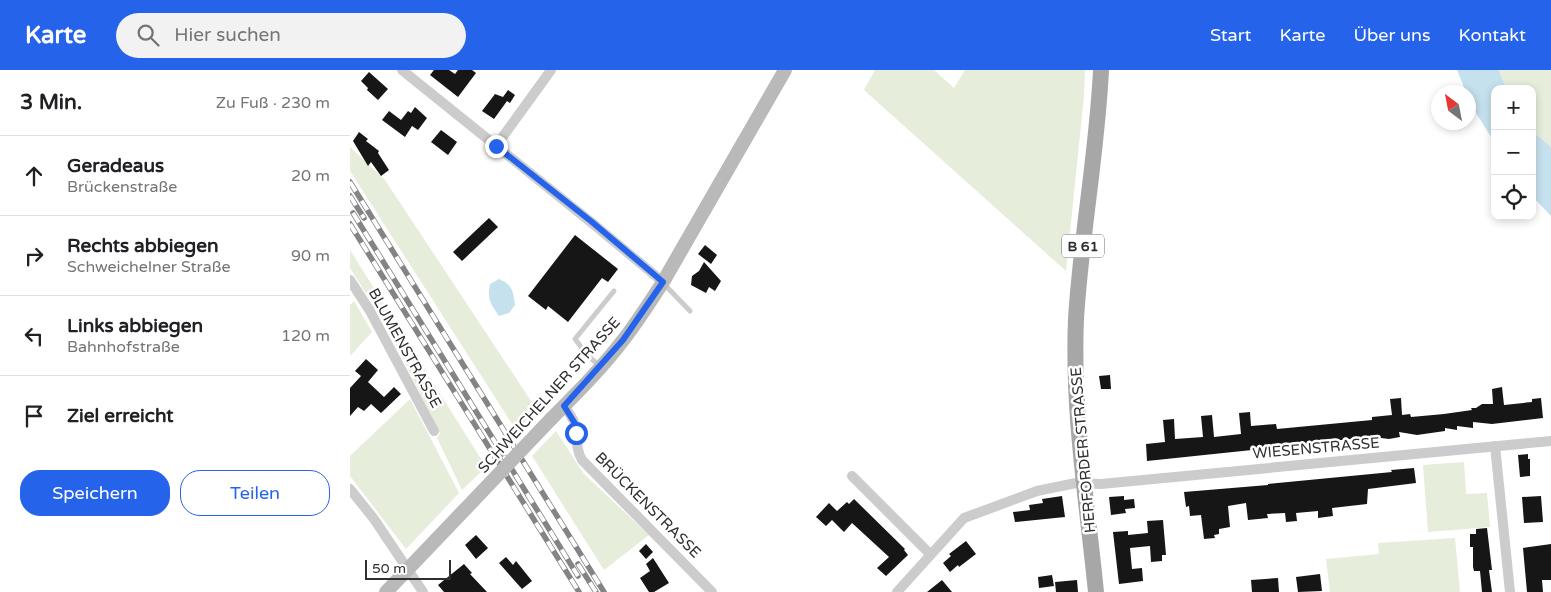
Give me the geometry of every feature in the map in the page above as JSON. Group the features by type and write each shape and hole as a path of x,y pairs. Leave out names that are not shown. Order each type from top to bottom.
{"main road":[{"name":"HERFORDER STRASSE","path":"1096,592 1078,422 1075,364 1079,281 1099,111 1101,70"}],"street":[{"path":"402,70 592,222 663,282"},
{"path":"496,146 551,70"},
{"name":"SCHWEICHELNER STRASSE","path":"386,592 564,406 623,340 663,282 785,70"},
{"name":"BLUMENSTRASSE","path":"350,280 370,311 434,431"},
{"name":"BRÜCKENSTRASSE","path":"564,406 576,425 576,443 582,460 712,592"},
{"name":"WIESENSTRASSE","path":"897,592 964,518 1037,491 1085,483 1101,484 1551,440"},
{"path":"1495,446 1510,592"},
{"path":"852,476 930,554"},
{"path":"350,489 374,519 423,592"}],"lane":[{"path":"663,282 690,311"},
{"path":"600,366 588,356 575,339 614,290"}],"green space":[{"path":"875,70 934,70 954,88 965,70 1085,70 1066,271 864,90"},
{"path":"1499,70 1551,70 1551,147 1536,134 1536,85 1505,85"},
{"path":"350,147 385,180 537,410 516,430 350,171"},
{"path":"350,250 486,467 462,490 437,438 440,433 387,327 350,268"},
{"path":"354,301 372,332 350,356 350,305"},
{"path":"410,399 459,493 406,549 350,476 350,456"},
{"path":"556,431 584,474 649,535 604,570 532,456"},
{"path":"1464,462 1466,494 1487,493 1490,527 1428,532 1423,465"},
{"path":"1455,538 1460,592 1330,592 1326,559 1379,554 1378,543"}],"water":[{"path":"1457,70 1499,70 1505,85 1491,85 1491,137 1476,113 1476,85 1463,85"},
{"path":"1536,134 1551,147 1551,216 1536,200"},
{"path":"499,279 512,289 515,305 509,313 499,316 491,304 489,293 490,284"}],"building":[{"path":"434,70 449,70 455,74 458,70 472,70 476,73 458,97 430,75"},
{"path":"369,72 388,89 378,100 367,90 368,88 361,81"},
{"path":"508,90 515,95 510,103 507,101 494,119 482,111 495,94 503,97"},
{"path":"415,107 427,118 418,130 412,126 405,137 382,120 389,111 401,120 408,111 411,113"},
{"path":"441,130 457,142 448,155 431,142"},
{"path":"359,132 368,139 366,141 379,151 378,153 389,170 381,176 371,162 368,166 353,141"},
{"path":"489,218 498,227 462,261 453,252"},
{"path":"575,235 618,269 608,282 602,278 568,322 548,306 546,310 528,296"},
{"path":"705,245 717,255 711,264 698,254"},
{"path":"704,262 721,281 715,291 709,287 706,293 691,285 692,276 699,271"},
{"path":"366,359 378,370 368,382 384,397 394,387 401,394 381,413 371,404 364,411 358,407 350,416 350,388 361,376 355,371"},
{"path":"1110,375 1111,389 1101,389 1099,376"},
{"path":"1502,387 1504,405 1532,402 1532,399 1541,398 1543,418 1492,424 1473,422 1473,428 1457,426 1457,430 1445,428 1445,431 1417,435 1399,432 1400,437 1389,439 1381,438 1359,441 1359,438 1289,446 1279,445 1279,443 1252,450 1147,461 1146,444 1165,442 1163,420 1174,419 1175,439 1203,437 1201,416 1212,415 1214,437 1241,434 1239,413 1250,412 1251,426 1276,424 1277,429 1372,420 1372,417 1392,415 1390,399 1401,398 1402,415 1410,414 1411,417 1444,414 1472,410 1471,408 1476,408 1482,404 1493,404 1492,389"},
{"path":"1528,454 1528,459 1530,459 1530,476 1520,477 1518,455"},
{"path":"1414,468 1416,483 1368,489 1367,504 1332,508 1333,516 1318,518 1318,511 1296,513 1297,521 1286,522 1285,513 1267,514 1268,518 1248,520 1246,503 1228,506 1230,527 1219,529 1219,534 1214,535 1215,538 1204,539 1201,515 1190,516 1189,506 1186,507 1184,492 1268,485"},
{"path":"1062,496 1065,517 1015,522 1013,512 1030,510 1029,505 1043,503 1042,499"},
{"path":"1124,496 1124,500 1134,499 1135,508 1125,509 1126,513 1111,515 1109,497"},
{"path":"1541,496 1543,522 1524,523 1522,497"},
{"path":"854,499 905,549 908,555 886,576 877,568 889,557 852,523 844,532 832,520 826,526 816,517 829,503 837,511 847,502 849,504"},
{"path":"1163,520 1166,555 1162,555 1162,561 1151,562 1150,546 1130,548 1132,569 1142,568 1143,581 1119,584 1113,532 1128,531 1128,535 1148,533 1147,521"},
{"path":"1487,528 1492,570 1489,570 1492,592 1482,592 1480,571 1474,571 1473,567 1473,547 1470,547 1470,534 1476,534 1476,529"},
{"path":"476,535 488,548 476,559 465,545"},
{"path":"966,541 976,554 950,572 943,563 951,556 949,554"},
{"path":"646,544 653,552 646,559 639,551"},
{"path":"1551,544 1551,580 1542,580 1543,592 1527,592 1523,548"},
{"path":"506,557 513,565 516,561 532,581 522,589 499,563"},
{"path":"653,558 669,583 654,592 649,592 640,578 650,571 646,564"},
{"path":"464,564 472,573 470,574 487,592 444,592 438,585"},
{"path":"1320,574 1322,591 1298,592 1296,577"},
{"path":"1052,575 1054,586 1039,588 1038,577"},
{"path":"1278,578 1279,592 1252,592 1251,580"},
{"path":"942,580 952,592 927,592"},
{"path":"1077,580 1078,592 1056,592 1055,582"}],"railway":[{"path":"350,182 604,592"},
{"path":"350,196 364,218"},
{"path":"353,213 578,576"},
{"path":"350,224 579,592"},
{"path":"578,564 596,592"}],"route":[{"path":"496,146 592,222 663,282 623,340 564,406 576,425 576,433"}]}
